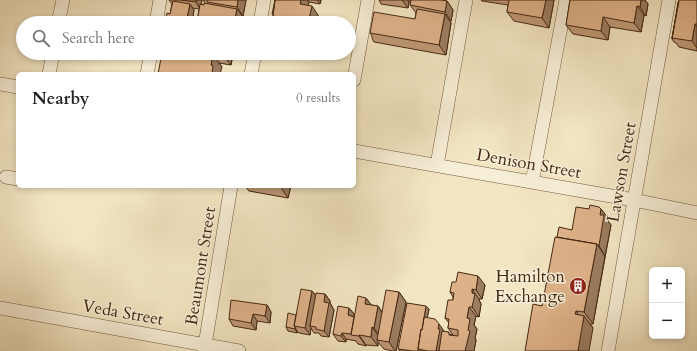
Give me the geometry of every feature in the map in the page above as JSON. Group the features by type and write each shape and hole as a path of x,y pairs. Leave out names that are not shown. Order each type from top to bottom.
{"street":[{"path":"60,16 63,0"},
{"path":"157,16 160,0"},
{"path":"261,16 264,0"},
{"path":"355,72 368,0"},
{"path":"437,165 466,0"},
{"path":"532,182 566,0"},
{"name":"Lawson Street","path":"608,351 669,0"},
{"path":"49,72 52,60"},
{"path":"147,72 150,60"},
{"path":"251,72 254,60"},
{"path":"0,84 16,87"},
{"name":"Denison Street","path":"356,151 634,200 697,213"},
{"name":"Beaumont Street","path":"204,348 231,188"},
{"name":"Veda Street","path":"0,308 204,348 239,351"}],"building":[{"path":"181,0 196,0 196,2"},
{"path":"208,0 238,0 237,7 207,2"},
{"path":"275,0 301,0 300,4 312,6 310,16 273,16"},
{"path":"411,0 447,1 445,12 410,5"},
{"path":"509,0 546,0 542,18 507,12"},
{"path":"570,0 641,0 640,7 637,6 634,23 603,17 601,31 566,25"},
{"path":"679,0 697,0 697,24 695,24 692,41 672,38"},
{"path":"173,1 190,4 187,16 166,16 167,13 170,14"},
{"path":"679,1 673,32 678,2"},
{"path":"204,3 237,9 236,16 198,16 200,4 204,5"},
{"path":"417,9 445,14 439,45 370,33 374,12 415,19"},
{"path":"161,60 212,60 211,65 213,66 212,72 158,72"},
{"path":"590,205 599,207 601,209 600,215 604,215 599,246 597,244 557,237 559,227 572,230 576,207 589,209"},
{"path":"555,237 597,244 584,312 576,311 575,314 584,316 578,351 525,351 533,304 542,306"},
{"path":"458,272 478,276 476,290 472,289 472,293 475,294 472,307 469,307 467,318 470,319 468,330 470,331 465,351 439,351 442,331 449,332 449,335 458,336 458,330 448,328 449,319 445,318 448,300 453,300 454,293 450,292 452,282 456,282"},
{"path":"301,289 312,291 305,328 294,326"},
{"path":"386,290 399,292 389,342 377,340"},
{"path":"316,293 325,294 324,302 329,303 324,331 310,326"},
{"path":"358,296 366,298 365,304 378,306 374,328 372,327 371,337 351,335"},
{"path":"231,300 267,305 265,316 253,314 251,323 229,319"},
{"path":"407,303 426,306 418,351 398,349"},
{"path":"338,306 349,308 348,315 354,317 351,334 342,333 341,336 333,334"},
{"path":"288,313 296,315 294,326 295,329 286,327"},
{"path":"424,317 435,319 439,324 438,329 440,329 436,351 418,349"}],"place":[{"name":"Hamilton Exchange","path":"578,286"}]}
